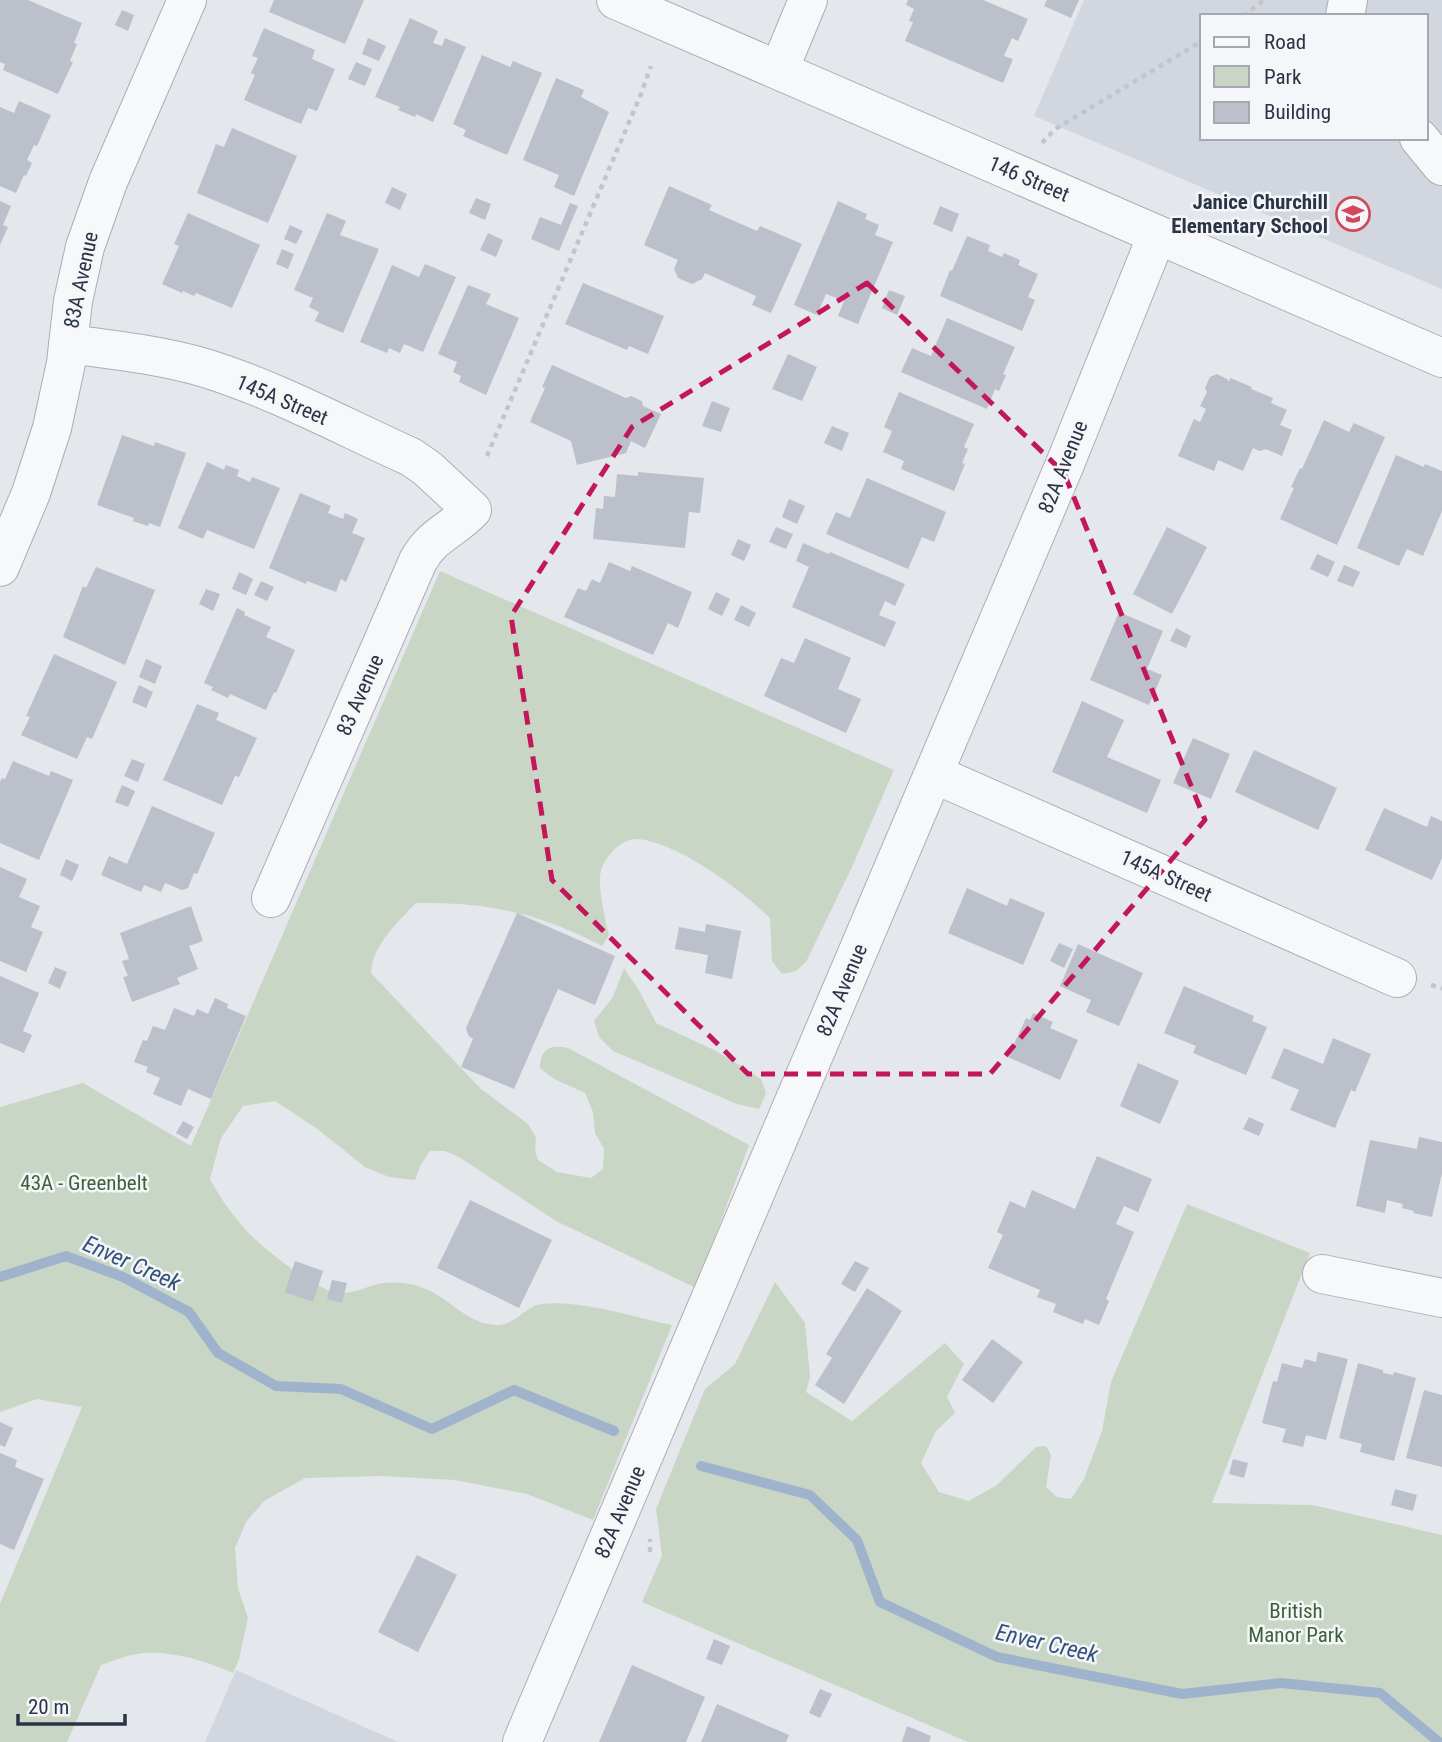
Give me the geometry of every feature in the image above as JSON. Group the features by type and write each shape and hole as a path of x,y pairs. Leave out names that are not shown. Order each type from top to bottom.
{"street":[{"name":"83A Avenue","path":"0,567 42,461 68,344 80,263 90,230 187,0"},
{"name":"146 Street","path":"616,0 1442,358"},
{"path":"779,70 808,0"},
{"path":"1421,140 1442,166"},
{"name":"82A Avenue","path":"522,1742 1065,464 1157,235"},
{"name":"145A Street","path":"68,344 159,357 204,368 253,386 411,457 472,510"},
{"name":"83 Avenue","path":"271,898 418,561 432,540 472,510"},
{"name":"145A Street","path":"934,774 1397,978"},
{"path":"1322,1274 1442,1298"}],"path":[{"path":"1246,14 1264,0"},
{"path":"1017,174 1055,129 1200,42"},
{"path":"487,456 641,94 650,66"}],"highlighted area":[{"path":"867,283 1064,473 1205,820 990,1074 748,1074 552,880 511,616 632,427"}],"shaded area":[{"name":"Janice Churchill Elementary School","path":"1084,0 1442,0 1442,289 1034,116"},
{"path":"236,1670 398,1742 205,1742"}],"green space":[{"name":"43A - Greenbelt","path":"440,571 894,770 852,867 806,962 796,971 782,974 772,961 770,918 743,895 690,858 654,842 638,839 632,839 617,847 602,867 601,891 609,935 602,946 556,925 512,912 490,907 416,903 387,935 376,953 371,973 481,1089 528,1124 536,1137 535,1150 538,1160 557,1172 591,1178 603,1169 604,1149 595,1133 593,1112 585,1093 554,1079 540,1068 544,1052 556,1047 568,1048 749,1145 696,1288 556,1221 459,1157 445,1151 430,1151 415,1180 389,1177 365,1167 316,1128 275,1101 243,1106 221,1138 210,1179 225,1204 261,1244 302,1276 328,1290 342,1293 385,1283 410,1284 431,1291 475,1319 495,1325 508,1323 530,1308 557,1303 589,1306 672,1325 593,1520 527,1494 455,1480 382,1476 305,1478 264,1501 246,1522 235,1548 238,1588 248,1618 239,1659 233,1673 199,1660 162,1653 123,1657 101,1665 67,1742 0,1742 0,1604 82,1407 37,1399 0,1412 0,1107 83,1083 191,1146"},
{"path":"624,968 656,1023 714,1050 761,1079 766,1093 759,1109 737,1104 613,1051 599,1037 594,1021 613,997"},
{"name":"British Manor Park","path":"1187,1204 1310,1253 1212,1503 1313,1505 1442,1535 1442,1742 968,1742 642,1602 662,1556 656,1509 705,1389 735,1364 775,1282 805,1323 810,1377 806,1392 852,1421 945,1343 964,1364 947,1397 955,1413 936,1431 921,1463 939,1492 969,1501 997,1485 1036,1447 1046,1446 1051,1455 1046,1487 1057,1497 1071,1499 1084,1479 1102,1431 1111,1382"}],"building":[{"path":"0,0 28,0 82,23 74,43 77,44 70,61 73,62 58,94 3,70 5,64 0,62"},
{"path":"274,0 364,0 345,44 269,12"},
{"path":"908,0 983,0 1028,19 1018,41 1012,38 1004,56 1013,59 1003,83 905,41 913,22 909,21 914,9 906,5"},
{"path":"1047,0 1079,0 1071,18 1044,6"},
{"path":"122,10 134,15 128,31 115,25"},
{"path":"410,18 438,31 433,43 442,46 445,38 466,47 433,122 398,110 400,107 375,97"},
{"path":"264,28 315,50 312,59 335,69 317,111 308,108 301,124 244,100 255,75 251,73 258,58 252,56"},
{"path":"368,38 386,46 379,61 362,54"},
{"path":"482,55 510,67 513,61 542,73 507,155 463,136 466,130 453,124"},
{"path":"356,62 372,69 365,86 348,79"},
{"path":"556,78 584,90 581,97 609,112 574,196 554,187 559,175 523,160"},
{"path":"19,101 51,115 37,146 34,145 27,160 32,163 16,193 0,186 0,107 14,113"},
{"path":"232,128 297,156 268,223 197,193 216,144 224,147"},
{"path":"669,186 712,205 709,210 757,231 760,226 802,244 771,313 752,305 756,296 705,273 702,279 692,284 678,278 674,269 678,260 644,245"},
{"path":"392,187 407,194 400,210 385,203"},
{"path":"476,198 491,204 485,220 469,213"},
{"path":"0,201 11,206 3,225 8,227 0,245"},
{"path":"838,201 867,214 865,219 879,225 875,235 893,242 858,324 838,316 844,301 826,294 817,315 794,305"},
{"path":"570,203 578,206 559,251 531,239 540,217 561,225"},
{"path":"940,206 959,214 952,232 933,224"},
{"path":"188,213 260,245 232,308 196,293 194,296 183,291 182,293 162,284 179,246 174,244"},
{"path":"327,213 346,221 340,235 379,249 343,333 315,321 319,312 309,307 313,298 294,290"},
{"path":"290,225 303,231 296,244 284,239"},
{"path":"488,233 503,240 496,257 480,250"},
{"path":"967,236 990,245 988,251 1002,257 1004,253 1020,260 1018,265 1038,274 1028,297 1035,300 1022,331 940,296"},
{"path":"282,249 294,254 288,269 276,264"},
{"path":"425,264 456,277 423,352 404,344 400,353 389,348 387,353 360,342 392,265 419,277"},
{"path":"583,283 664,316 648,354 629,346 627,350 565,324"},
{"path":"468,285 491,294 486,304 519,318 486,395 459,382 461,376 453,372 457,362 438,354"},
{"path":"889,290 905,296 897,315 882,308"},
{"path":"947,318 1015,347 999,391 995,389 987,409 901,372 912,348 931,356"},
{"path":"788,354 817,367 802,401 772,389"},
{"path":"552,365 626,398 631,396 642,401 643,406 661,414 645,448 631,441 626,453 577,465 571,441 530,422"},
{"path":"1217,374 1229,382 1230,378 1252,387 1251,389 1273,398 1271,403 1287,410 1280,425 1292,430 1282,456 1266,449 1260,451 1253,448 1243,471 1218,460 1214,471 1178,456 1194,419 1200,422 1206,409 1200,406 1207,392 1205,388 1210,377"},
{"path":"899,392 974,424 964,447 968,449 962,463 965,464 954,491 901,469 904,461 883,452 892,431 884,427"},
{"path":"712,401 730,408 721,432 702,426"},
{"path":"1324,420 1349,432 1354,423 1385,437 1337,545 1280,519 1294,488 1291,487"},
{"path":"832,426 849,433 842,451 824,443"},
{"path":"122,435 154,446 155,442 186,453 160,527 133,521 134,518 97,505"},
{"path":"1396,455 1424,467 1425,464 1442,471 1442,511 1423,556 1407,549 1399,566 1357,548"},
{"path":"207,462 224,470 226,465 239,470 237,476 250,482 252,477 280,488 254,549 207,530 203,539 178,528"},
{"path":"638,472 704,478 700,513 689,512 685,548 593,539 596,508 603,509 604,496 615,497 617,474 638,476"},
{"path":"867,478 946,512 934,542 922,537 908,569 826,534 836,512 850,518"},
{"path":"300,493 331,506 328,513 343,519 345,513 358,519 352,533 365,538 346,582 341,579 336,592 307,581 306,584 269,568"},
{"path":"789,499 805,506 797,524 782,517"},
{"path":"776,527 793,534 786,549 769,542"},
{"path":"1167,527 1207,547 1172,614 1133,594"},
{"path":"738,539 751,545 744,561 731,555"},
{"path":"803,543 905,584 895,606 885,601 879,615 896,622 885,647 792,607 809,567 796,561"},
{"path":"1317,554 1335,562 1328,577 1310,569"},
{"path":"609,562 630,571 632,566 692,592 678,628 668,623 653,655 564,617 578,588 586,591 592,579 600,583"},
{"path":"1344,565 1360,572 1353,587 1337,581"},
{"path":"96,567 155,590 125,665 63,637 83,586 86,588"},
{"path":"239,572 253,579 246,595 232,589"},
{"path":"261,581 274,587 267,601 254,595"},
{"path":"206,589 220,594 213,611 199,604"},
{"path":"716,592 730,599 722,616 708,609"},
{"path":"741,605 756,613 749,627 734,620"},
{"path":"237,608 245,612 244,615 271,627 266,637 295,650 266,710 230,694 228,698 211,690 213,687 204,683"},
{"path":"1119,612 1163,631 1147,669 1162,675 1149,705 1090,680"},
{"path":"1176,628 1191,636 1186,648 1170,641"},
{"path":"805,638 851,658 838,689 861,699 846,733 764,696 781,658 794,663"},
{"path":"54,654 117,682 92,739 87,737 77,759 21,735 30,717 26,716"},
{"path":"146,659 162,666 155,684 139,677"},
{"path":"139,685 153,692 146,708 132,702"},
{"path":"1082,701 1124,720 1107,757 1161,780 1147,813 1052,772"},
{"path":"197,704 219,713 216,720 257,738 239,777 235,776 222,805 163,780"},
{"path":"1193,738 1230,754 1211,799 1173,783"},
{"path":"1254,750 1337,788 1318,830 1235,792"},
{"path":"132,759 145,764 138,782 124,776"},
{"path":"13,761 49,776 51,771 73,780 39,860 0,843 0,782 2,778 5,779"},
{"path":"122,785 135,791 128,807 115,802"},
{"path":"152,806 215,833 188,888 182,890 165,883 161,892 144,885 141,892 101,875 109,856 127,864"},
{"path":"1384,808 1427,827 1431,816 1442,821 1442,858 1432,880 1365,850"},
{"path":"66,859 79,865 72,881 60,875"},
{"path":"0,867 27,879 19,897 40,906 31,927 43,932 26,972 0,961"},
{"path":"967,888 1007,906 1010,898 1045,913 1023,965 948,933"},
{"path":"191,906 203,941 189,946 198,969 177,978 180,984 132,1002 123,977 128,976 122,961 129,959 120,933"},
{"path":"517,913 615,956 595,1005 558,989 514,1089 461,1067 473,1039 466,1028"},
{"path":"706,924 741,931 732,979 705,973 708,955 675,949 679,927 705,932"},
{"path":"1059,943 1073,949 1064,968 1050,961"},
{"path":"1078,944 1143,973 1119,1026 1086,1012 1091,1000 1060,986"},
{"path":"55,967 67,972 60,989 48,983"},
{"path":"0,976 39,993 23,1031 32,1035 24,1053 0,1043"},
{"path":"1184,986 1254,1016 1252,1021 1267,1027 1246,1075 1193,1053 1196,1046 1164,1033"},
{"path":"215,998 228,1004 227,1008 246,1016 211,1099 188,1089 181,1106 153,1094 160,1078 146,1072 148,1067 134,1062 143,1040 147,1041 153,1026 165,1030 174,1008 194,1016 197,1009 208,1014"},
{"path":"1033,1013 1053,1022 1050,1028 1078,1040 1060,1080 1008,1057 1026,1018 1030,1020"},
{"path":"1333,1038 1371,1054 1355,1092 1351,1090 1335,1128 1290,1110 1299,1090 1271,1078 1284,1048 1323,1064"},
{"path":"1138,1063 1179,1081 1160,1124 1120,1106"},
{"path":"1249,1117 1264,1124 1259,1136 1243,1129"},
{"path":"183,1121 194,1127 187,1139 176,1133"},
{"path":"1419,1137 1442,1142 1442,1173 1432,1217 1413,1213 1414,1211 1402,1208 1403,1204 1387,1200 1385,1213 1356,1206 1370,1140 1417,1149"},
{"path":"1097,1156 1152,1179 1138,1212 1124,1206 1116,1224 1134,1232 1106,1299 1109,1301 1099,1325 1085,1319 1083,1324 1053,1312 1056,1304 1037,1297 1040,1290 988,1268 1003,1235 997,1232 1010,1201 1025,1208 1032,1190 1075,1209"},
{"path":"470,1200 552,1240 519,1308 437,1268"},
{"path":"295,1261 323,1271 313,1302 285,1292"},
{"path":"855,1261 869,1268 855,1292 841,1284"},
{"path":"332,1280 347,1283 342,1303 327,1299"},
{"path":"867,1288 902,1311 844,1404 815,1385 832,1358 826,1354"},
{"path":"992,1339 1023,1362 993,1403 962,1380"},
{"path":"1318,1352 1348,1359 1326,1440 1306,1435 1303,1447 1282,1442 1286,1429 1262,1423 1273,1381 1277,1382 1282,1363 1302,1368 1305,1359 1316,1362"},
{"path":"1358,1363 1383,1370 1383,1373 1393,1375 1394,1372 1416,1378 1394,1461 1360,1452 1362,1444 1339,1438"},
{"path":"1424,1390 1442,1395 1442,1467 1406,1458"},
{"path":"0,1422 13,1428 5,1447 0,1445"},
{"path":"0,1453 17,1460 15,1467 44,1479 14,1550 0,1544"},
{"path":"1233,1459 1248,1463 1244,1478 1229,1474"},
{"path":"1395,1489 1417,1495 1413,1511 1391,1505"},
{"path":"417,1555 457,1575 418,1652 378,1632"},
{"path":"714,1639 730,1646 722,1665 706,1659"},
{"path":"632,1665 705,1697 686,1742 599,1742"},
{"path":"820,1689 832,1694 820,1718 809,1713"},
{"path":"717,1704 789,1735 786,1742 701,1742"},
{"path":"907,1726 931,1736 929,1742 902,1742"}],"waterway":[{"name":"Enver Creek","path":"0,1277 66,1256 123,1277 189,1312 218,1353 276,1386 341,1389 432,1429 514,1390 614,1431"},
{"name":"Enver Creek","path":"701,1466 810,1495 857,1540 880,1602 997,1657 1182,1694 1281,1683 1380,1693 1439,1742"}],"place":[{"name":"Janice Churchill Elementary School","path":"1353,214"}]}
